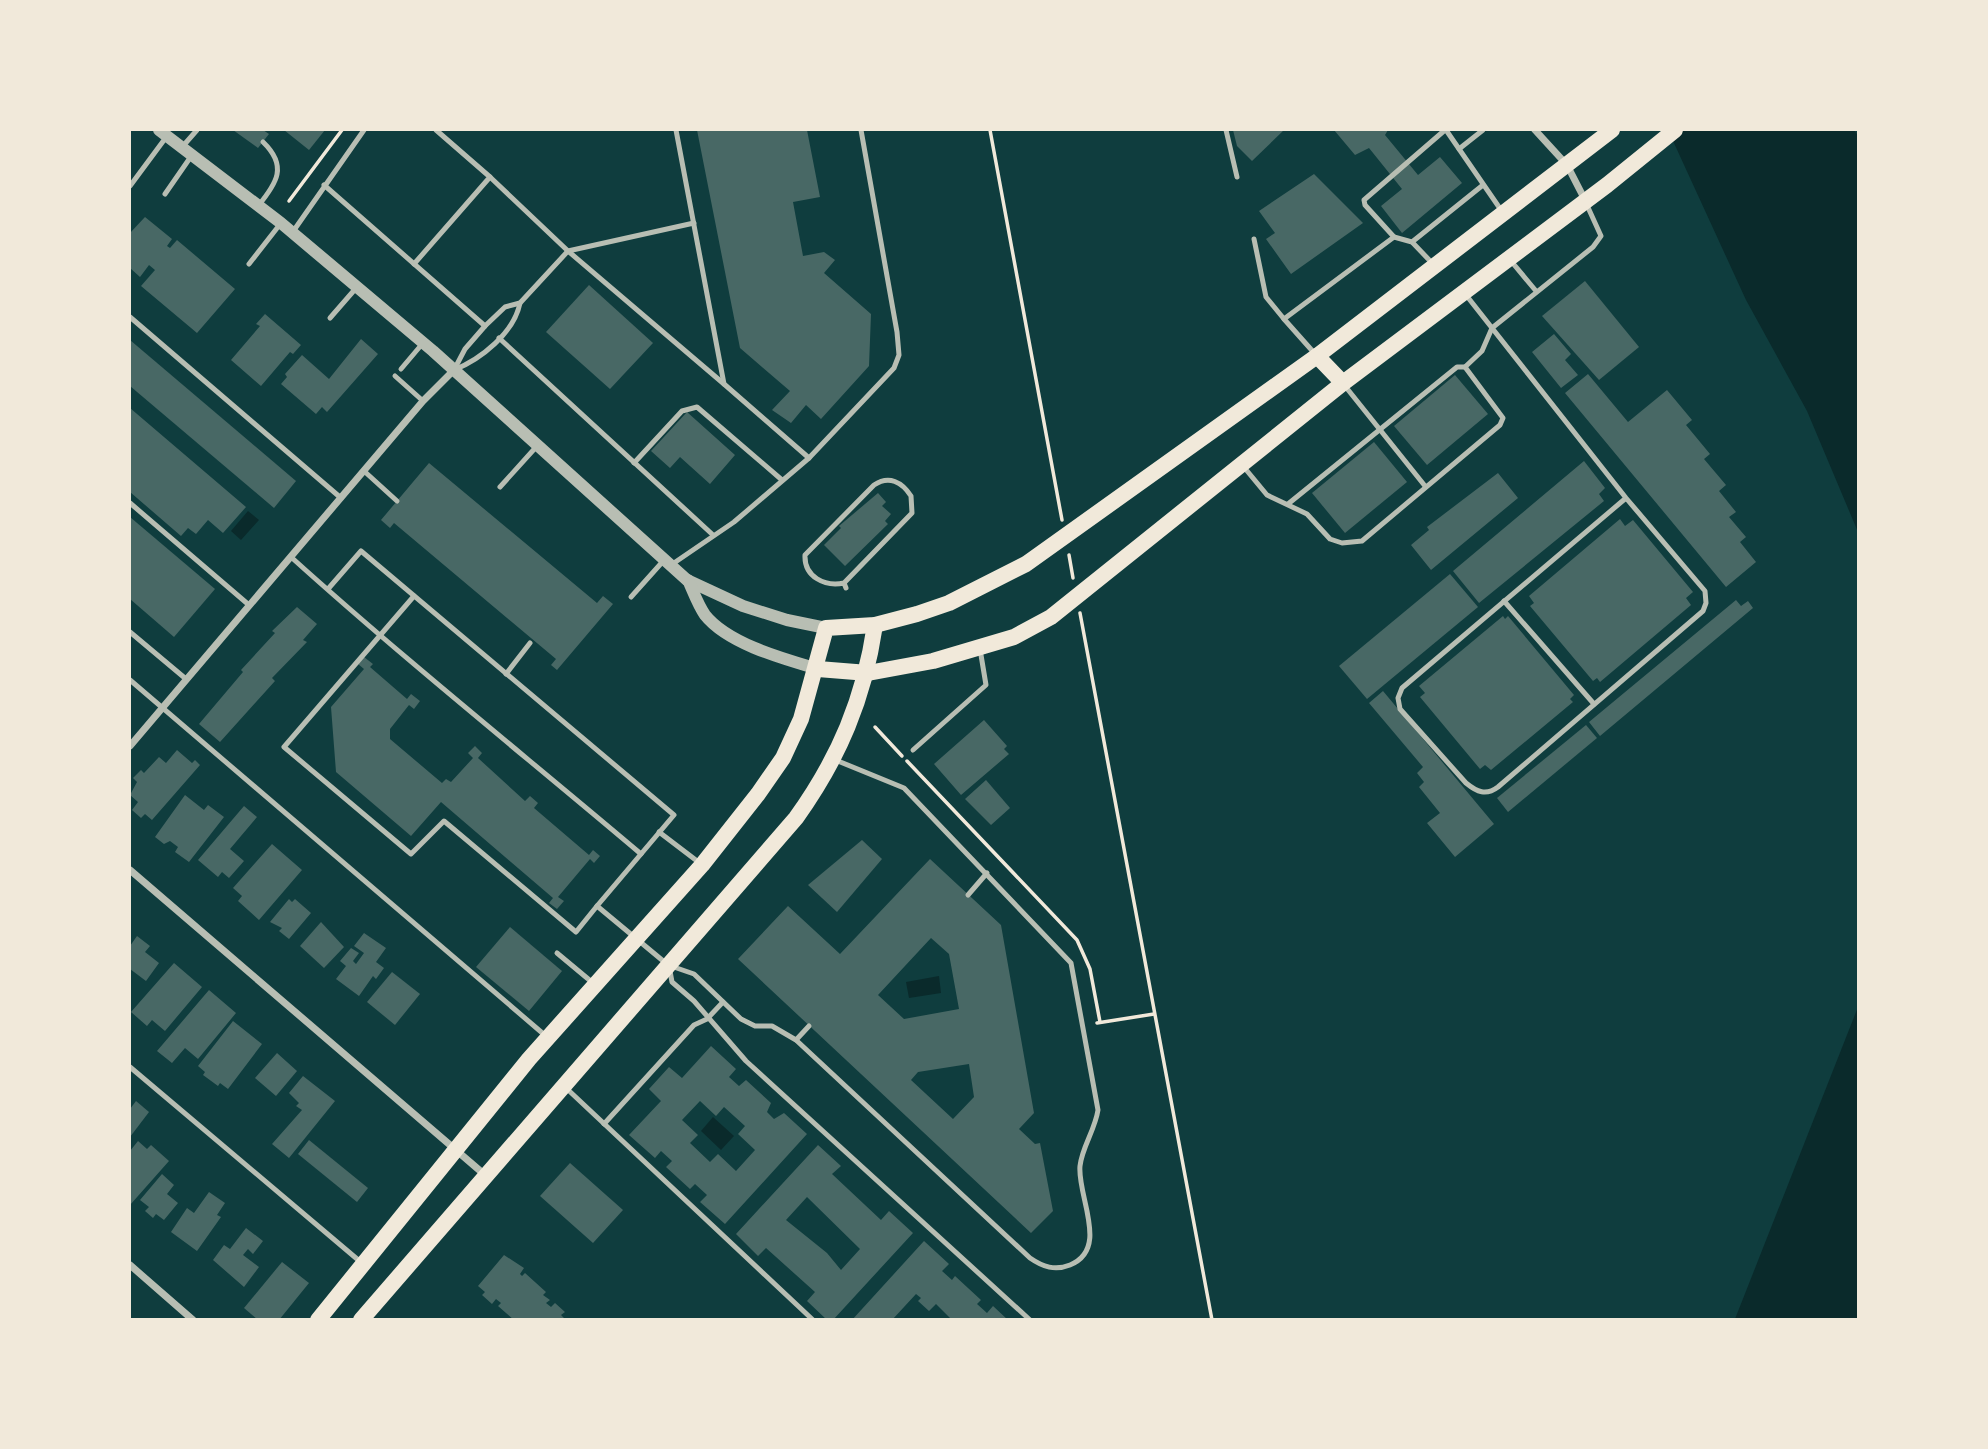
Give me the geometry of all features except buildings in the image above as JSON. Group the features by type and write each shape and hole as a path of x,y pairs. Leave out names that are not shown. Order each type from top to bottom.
{"main road":[{"path":"318,1320 548,1037 702,864 783,758 802,719 818,669 827,628 875,625 949,603 1026,564 1317,356 1612,130"},
{"path":"818,669 868,673 980,649 1014,637 1051,617 1343,383 1675,130"},
{"path":"1317,356 1343,383"},
{"path":"361,1320 796,818 833,759 855,712 868,673 875,625"}],"street":[{"path":"1535,130 1567,165 1585,201"},
{"path":"163,132 281,223 424,343 687,580 706,615 736,638 776,657 818,669"},
{"path":"130,746 363,471 454,370"},
{"path":"687,580 743,606 787,620 827,628"},
{"path":"130,870 458,1148 486,1175"},
{"path":"130,1265 193,1320"}],"lane":[{"path":"165,194 197,130"},
{"path":"292,233 364,130"},
{"path":"436,130 568,251 809,458"},
{"path":"676,130 724,384"},
{"path":"631,597 668,562 713,535 809,458 886,379 899,355 861,130"},
{"path":"1226,130 1237,177"},
{"path":"1434,265 1412,242 1394,237 1365,205 1364,200 1445,130 1504,213"},
{"path":"1459,149 1483,130"},
{"path":"130,186 163,132"},
{"path":"258,206 277,181 279,171 277,160 263,142"},
{"path":"414,264 490,177"},
{"path":"324,185 485,326"},
{"path":"1412,242 1483,185"},
{"path":"1288,504 1457,367 1465,367 1482,351 1492,328 1593,247 1601,236 1585,201"},
{"path":"249,264 281,223"},
{"path":"454,370 478,361 517,317 520,303 568,251 694,223"},
{"path":"1284,319 1394,237"},
{"path":"1254,239 1266,298 1317,356"},
{"path":"1508,258 1536,291"},
{"path":"330,318 356,287"},
{"path":"1464,293 1626,498 1705,591 1706,603 1703,611 1498,787 1485,793 1466,783 1400,709 1398,698 1402,688 1626,498"},
{"path":"454,370 465,349 485,326 505,307 520,303"},
{"path":"130,317 341,498"},
{"path":"499,338 713,535"},
{"path":"401,369 424,343"},
{"path":"1242,464 1267,495 1307,514 1329,539 1352,544 1362,541 1500,425 1503,418 1465,367"},
{"path":"395,376 424,401"},
{"path":"1343,383 1425,486"},
{"path":"634,463 682,411 697,407 782,480"},
{"path":"500,487 537,446"},
{"path":"363,471 397,501"},
{"path":"886,480 895,481 911,496 912,513 845,586 818,579 806,567 805,555 874,485 886,480"},
{"path":"130,503 249,605"},
{"path":"328,589 361,551 674,815 576,932 444,821 411,854 284,747 414,596"},
{"path":"291,557 641,854"},
{"path":"1504,601 1594,704"},
{"path":"130,632 186,679"},
{"path":"506,674 530,643"},
{"path":"913,750 986,685 980,649"},
{"path":"130,680 548,1037"},
{"path":"597,906 668,965 694,974 741,1019 755,1026 772,1026 796,1040 1030,1258 1043,1267 1071,1265 1083,1256 1091,1241 1080,1164 1096,1126 1098,1110 1071,963 904,788 833,759"},
{"path":"659,832 702,864"},
{"path":"968,895 988,873"},
{"path":"557,953 595,985"},
{"path":"668,965 672,982 694,1001 746,1061 1030,1320"},
{"path":"604,1124 694,1025 707,1019 723,1002"},
{"path":"796,1040 809,1026"},
{"path":"130,1067 362,1264"},
{"path":"563,1086 813,1320"}],"path":[{"path":"289,201 342,130"},
{"path":"990,130 1064,528"},
{"path":"1066,542 1074,583"},
{"path":"1079,611 1212,1320"},
{"path":"875,727 1077,940 1090,969 1100,1022"},
{"path":"1084,1025 1154,1013"}],"water":[{"path":"1668,130 1854,130 1858,136 1858,532 1807,411 1746,300"},
{"path":"248,511 259,520 241,540 231,531"},
{"path":"939,976 941,993 909,998 906,982"},
{"path":"1858,1007 1858,1319 1735,1319"},
{"path":"713,1117 734,1136 721,1150 701,1131"}]}
